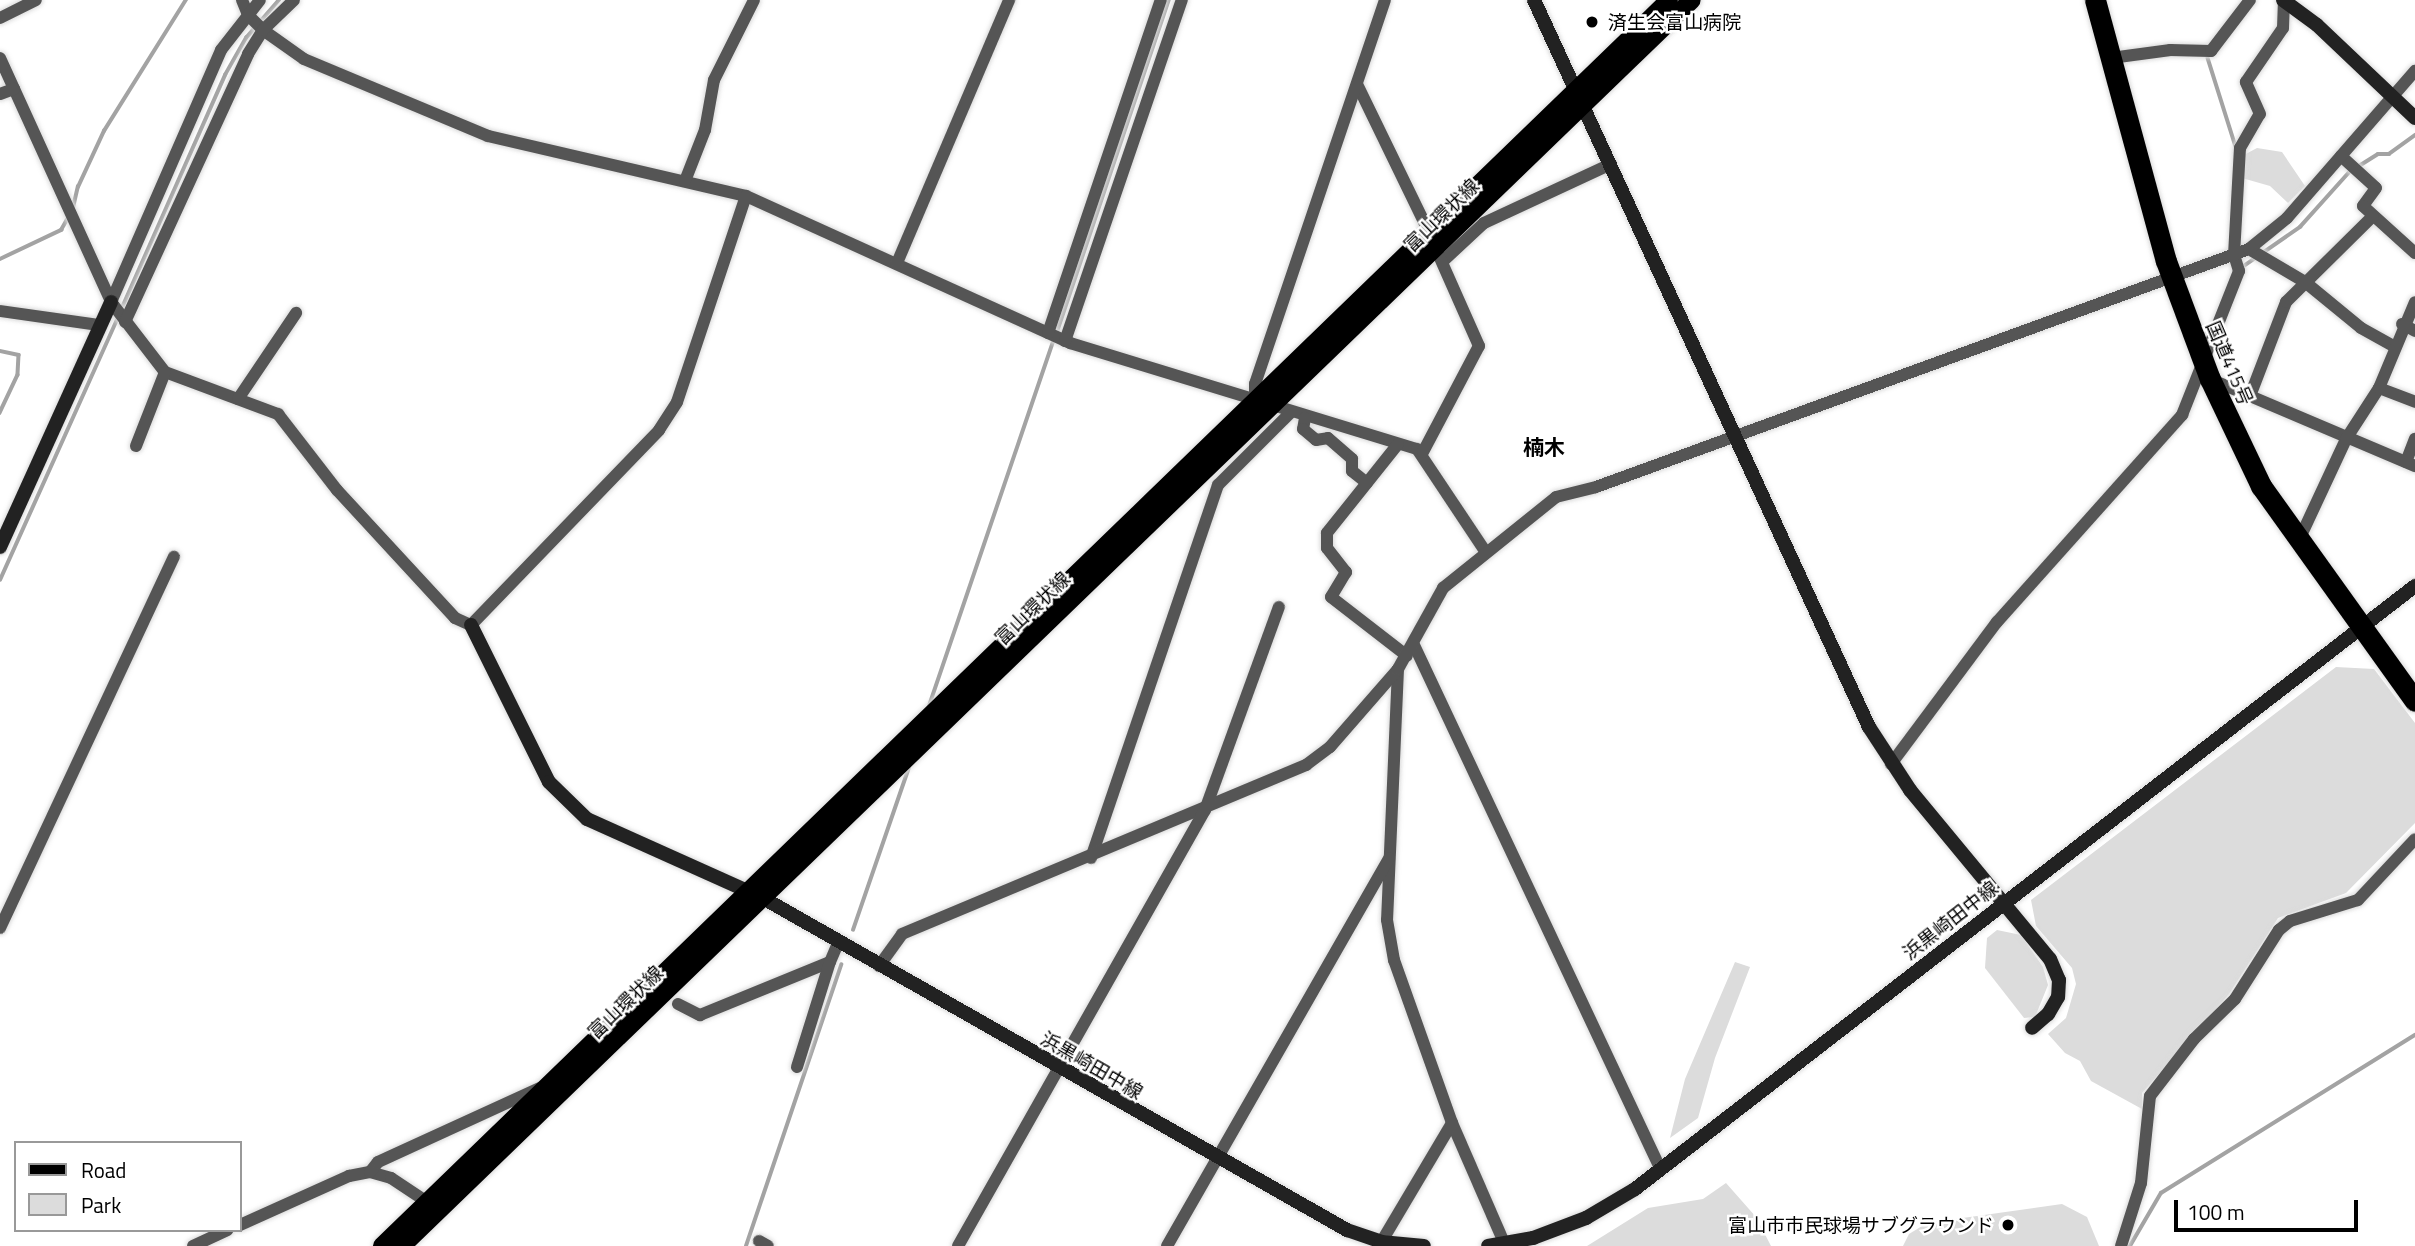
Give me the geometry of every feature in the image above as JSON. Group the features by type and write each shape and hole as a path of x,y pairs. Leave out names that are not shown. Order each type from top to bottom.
{"highway":[{"name":"国道415号","path":"2095,0 2173,279 2206,370 2261,486 2360,628 2415,701"}],"main road":[{"name":"富山環状線","path":"402,1246 756,895 1262,405 1429,232 1669,0"},
{"name":"富山環状線","path":"1262,405 1440,255 1583,105 1692,0"},
{"name":"富山環状線","path":"382,1246 550,1083 756,895"}],"street":[{"path":"0,18 36,0"},
{"path":"242,0 248,15 263,30 304,59 488,136 746,196 1065,341 1262,405 1423,452 1485,551"},
{"path":"0,547 221,51 260,0"},
{"path":"125,322 222,104 263,30 294,0"},
{"path":"685,181 705,130 714,80 754,0"},
{"path":"897,263 1009,0"},
{"path":"1048,333 1161,0"},
{"path":"1065,341 1182,0"},
{"path":"1262,405 1255,384 1385,0"},
{"path":"1534,0 1733,436 1891,764 2050,959 2059,980 2058,997 2048,1014 2032,1028"},
{"path":"2110,58 2170,50 2205,54 2250,0"},
{"path":"2284,1 2415,118"},
{"path":"1891,764 2006,612 2171,430 2206,370 2239,271 2234,255 2240,148 2260,114 2246,82 2283,28 2284,1"},
{"path":"0,58 111,302 165,372 278,414 337,490 455,618 471,625 659,430 677,402 746,196"},
{"path":"880,966 902,934 1284,777 1330,747 1411,651 1443,588 1485,551 1556,497 1596,487 2173,279 2249,249 2287,218 2415,71"},
{"path":"1357,84 1429,232"},
{"path":"0,94 14,89"},
{"path":"2341,156 2376,188 2363,206 2415,253"},
{"path":"1423,452 1479,346 1440,255 1484,223 1611,164"},
{"path":"2250,396 2266,364 2279,317 2305,282 2373,216"},
{"path":"2249,249 2305,282 2361,328 2393,346"},
{"path":"2299,540 2346,439 2379,388 2402,324 2415,302"},
{"path":"0,311 98,325"},
{"path":"238,399 296,313"},
{"path":"2402,324 2415,331"},
{"path":"2206,370 2250,396 2346,439 2411,464 2415,439"},
{"path":"136,446 165,372"},
{"path":"2379,388 2415,402"},
{"path":"1091,858 1218,485 1290,413"},
{"path":"1305,418 1303,429 1316,440 1328,438 1352,459 1352,471 1367,483"},
{"path":"1398,444 1326,533 1327,548 1346,572 1331,597 1411,651 1660,1168"},
{"path":"0,928 174,557"},
{"name":"浜黒崎田中線","path":"1488,1246 1505,1246 1587,1218 1660,1168 2415,586"},
{"path":"958,1246 1205,810 1279,607"},
{"name":"浜黒崎田中線","path":"471,625 560,797 603,827 756,895 1347,1230 1380,1244 1424,1246"},
{"path":"1398,669 1387,920 1394,960 1452,1124 1505,1246"},
{"path":"2121,1246 2141,1183 2150,1096 2235,999 2279,930 2290,921 2358,900 2415,839"},
{"path":"1167,1246 1391,855"},
{"path":"797,1067 838,943"},
{"path":"678,1004 700,1016 830,962"},
{"path":"370,1172 377,1162 550,1083"},
{"path":"1380,1244 1452,1124"},
{"path":"242,1224 349,1176 370,1172 391,1178 427,1202"},
{"path":"193,1246 224,1232"}],"green space":[{"path":"2257,148 2282,152 2305,186 2288,203 2270,186 2242,178 2242,156"},
{"path":"2336,667 2374,669 2415,723 2415,823 2346,893 2278,918 2229,994 2142,1093 2142,1109 2091,1081 2080,1061 2065,1053 2048,1034 2066,1018 2076,984 2072,968 2036,926 2031,900"},
{"path":"1997,930 2021,935 2043,967 2048,985 2035,1017 2024,1018 1985,968 1987,938"},
{"path":"1735,962 1750,967 1715,1058 1698,1118 1670,1138 1685,1079"},
{"path":"1726,1183 1756,1217 1771,1246 1587,1246 1648,1208 1703,1199"},
{"name":"富山市市民球場サブグラウンド","path":"2062,1204 2087,1217 2099,1246 1903,1246 1909,1234 1927,1223"}],"waterway":[{"path":"72,212 78,187 104,131 186,0"},
{"path":"121,310 225,75 246,38 279,0"},
{"path":"1057,332 1169,0"},
{"path":"2208,58 2236,147"},
{"path":"2359,166 2378,154 2389,154 2415,135"},
{"path":"2241,268 2300,227 2352,169"},
{"path":"0,259 61,230 68,218"},
{"path":"0,580 118,317"},
{"path":"929,706 1054,339"},
{"path":"0,351 19,355 18,375 0,413"},
{"path":"853,930 909,767"},
{"path":"746,1246 841,965"},
{"path":"2130,1246 2161,1193 2415,1035"}],"place":[{"name":"済生会富山病院","path":"1592,22"},
{"name":"富山市市民球場サブグラウンド","path":"2008,1225"}],"district":[{"name":"楠木","path":"1544,447"}]}
